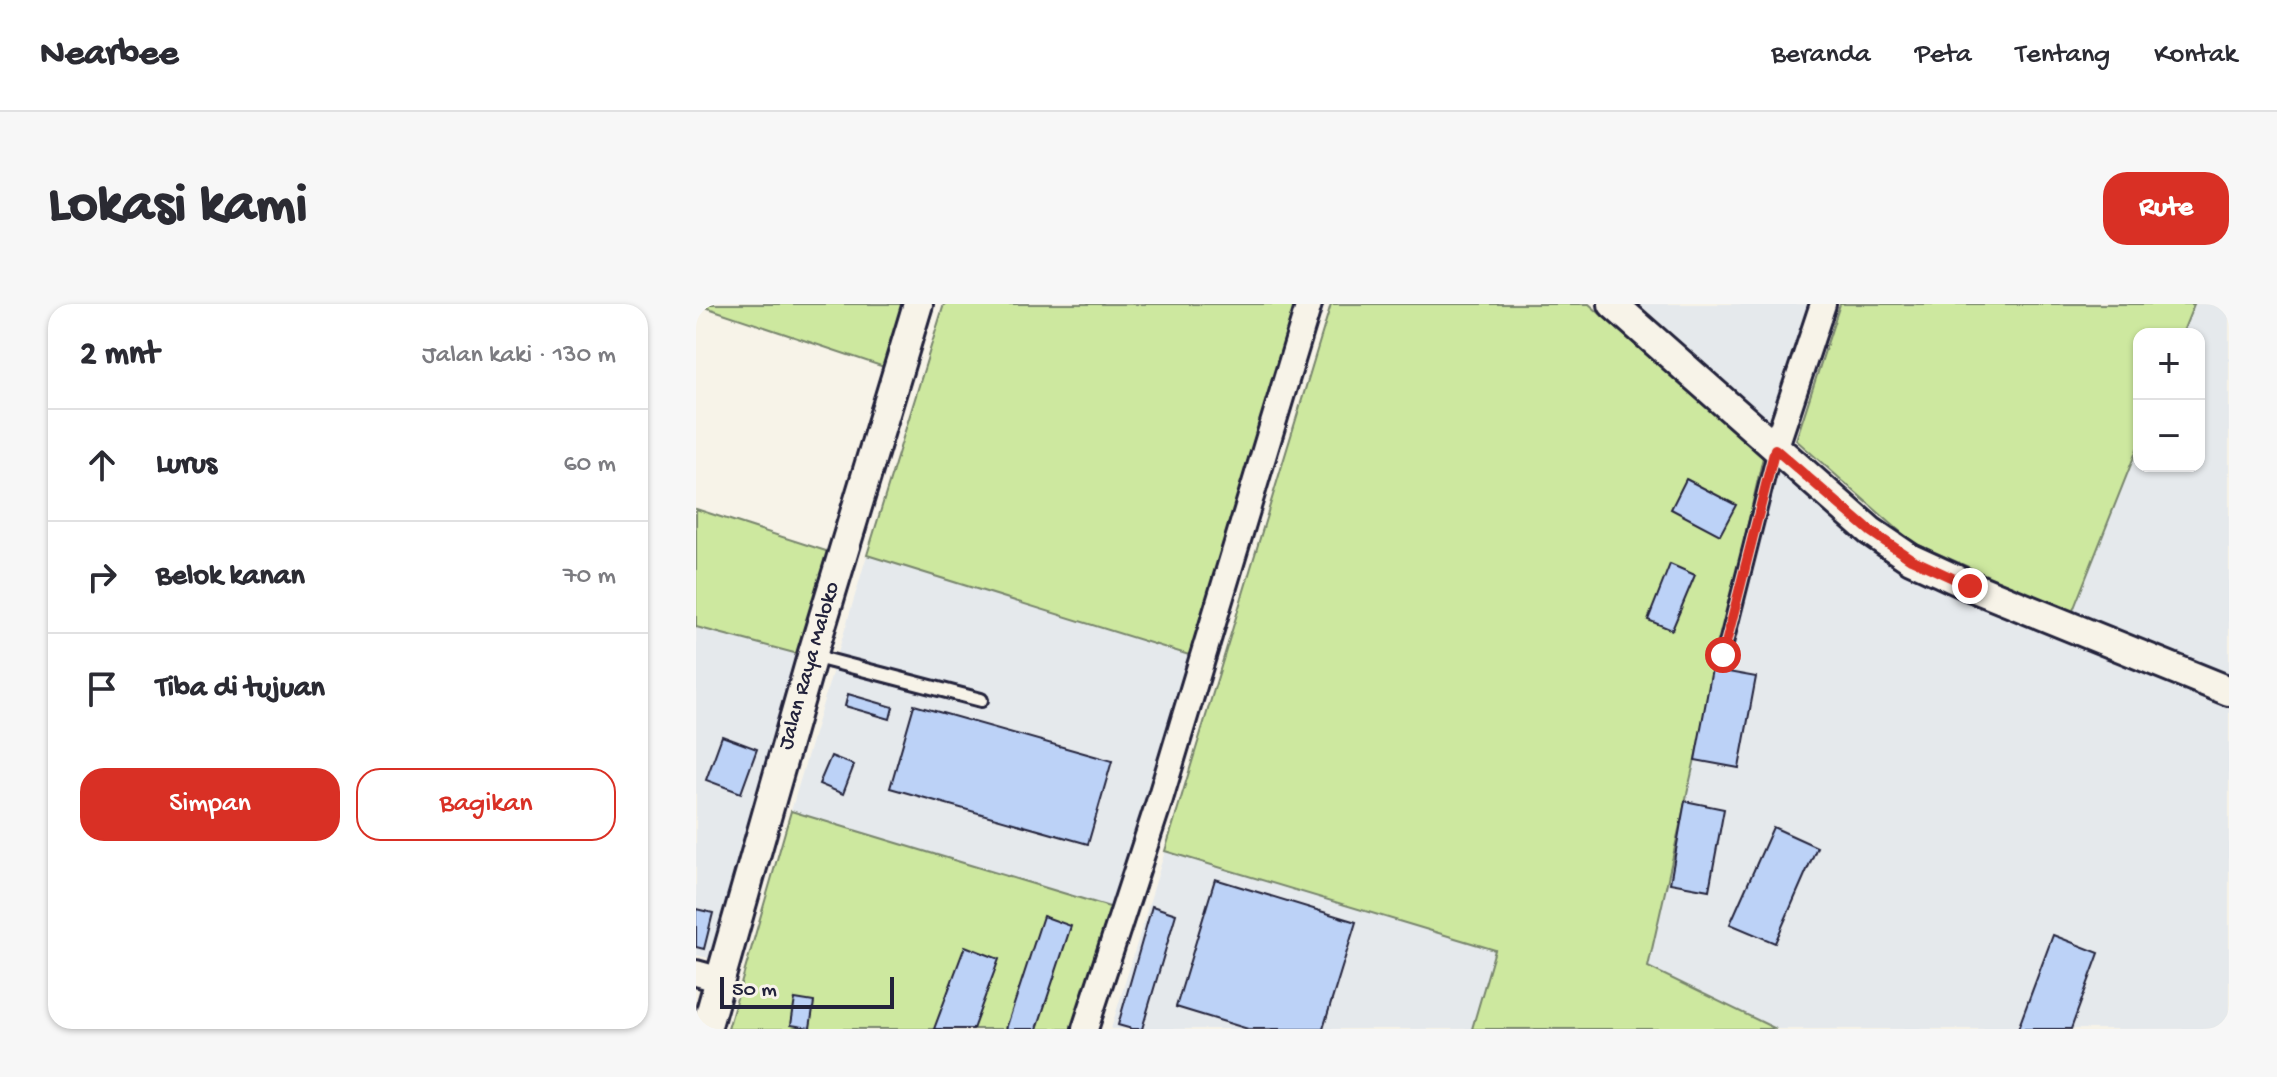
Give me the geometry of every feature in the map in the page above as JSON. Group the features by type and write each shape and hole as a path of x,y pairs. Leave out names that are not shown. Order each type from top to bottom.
{"street":[{"name":"Jalan Raya Maloko","path":"706,1029 708,976 812,656 918,304"},
{"path":"1085,1029 1160,799 1309,304"},
{"path":"1613,304 1870,531 1911,559 2229,691"},
{"path":"1775,449 1823,304"}],"lane":[{"path":"1723,655 1775,449"},
{"path":"812,656 981,700"}],"shaded area":[{"path":"1639,304 1823,304 1771,422"},
{"path":"2194,304 2229,304 2229,678 2072,613 2133,459 2133,472 2205,472 2205,328 2184,328"},
{"path":"1763,457 1890,565 2229,709 2229,1029 1776,1029 1648,967"},
{"path":"867,555 1202,659 1126,912 791,811"},
{"path":"696,627 798,654 713,959 696,955"},
{"path":"1165,851 1496,950 1472,1029 1111,1029"}],"green space":[{"path":"696,304 903,304 884,367"},
{"path":"944,304 1309,304 1202,659 867,555"},
{"path":"1331,304 1589,304 1763,457 1648,967 1776,1029 1472,1029 1495,950 1165,851"},
{"path":"1840,304 2194,304 2184,328 2133,328 2133,459 2072,613 1912,542 1796,440"},
{"path":"696,509 829,552 798,654 696,627"},
{"path":"791,811 1126,912 1090,1029 728,1029"}],"building":[{"path":"1686,479 1736,505 1720,535 1671,509"},
{"path":"1670,564 1695,575 1672,630 1648,620"},
{"path":"1712,669 1756,677 1739,768 1695,760"},
{"path":"848,694 893,707 890,719 845,706"},
{"path":"914,705 1112,761 1088,844 890,788"},
{"path":"722,736 757,749 741,793 706,780"},
{"path":"831,756 854,765 843,794 819,784"},
{"path":"1685,801 1724,809 1709,890 1670,883"},
{"path":"1773,827 1817,847 1775,943 1730,924"},
{"path":"1215,879 1356,922 1323,1029 1248,1029 1176,1007"},
{"path":"1152,906 1176,914 1142,1029 1132,1029 1118,1025"},
{"path":"696,909 713,913 704,949 696,947"},
{"path":"1043,916 1071,926 1037,1029 1006,1029"},
{"path":"2053,935 2099,953 2071,1029 2018,1029"},
{"path":"965,946 999,959 973,1029 934,1029"},
{"path":"795,999 814,1002 810,1028 791,1025"}],"route":[{"path":"1723,655 1775,449 1870,531 1911,559 1970,586"}]}
